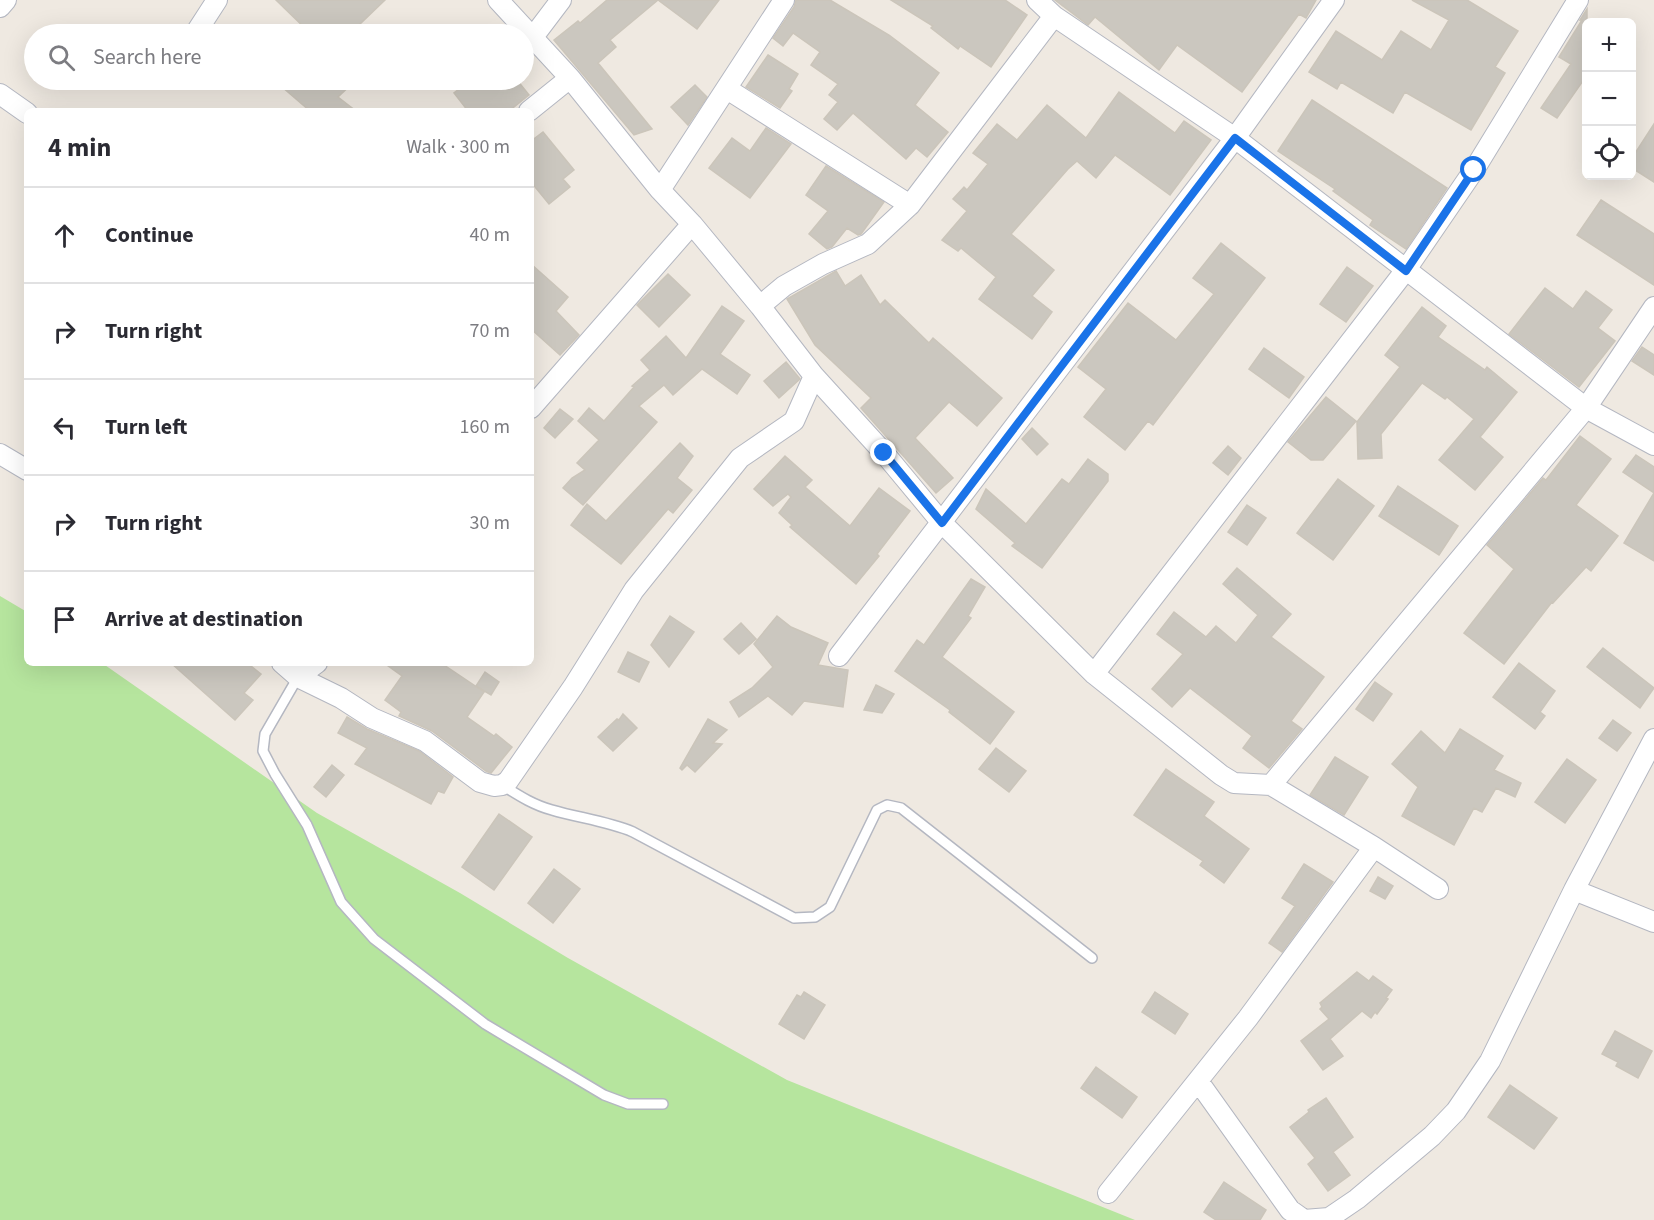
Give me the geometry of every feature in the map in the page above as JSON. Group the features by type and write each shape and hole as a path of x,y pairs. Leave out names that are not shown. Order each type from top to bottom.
{"street":[{"path":"0,7 6,0"},
{"path":"201,24 217,0"},
{"path":"498,0 521,24"},
{"path":"534,36 561,0"},
{"path":"660,190 784,0"},
{"path":"1037,0 1054,16 1235,138 1586,408 1654,445"},
{"path":"838,656 1235,138 1334,0"},
{"path":"1094,674 1406,271 1474,170 1578,0"},
{"path":"760,306 784,286 823,264 868,244 910,206 1054,16"},
{"path":"534,38 760,306 814,376 942,523 1094,674 1234,783 1271,785 1374,847 1438,889"},
{"path":"533,108 570,78"},
{"path":"727,89 910,206"},
{"path":"0,94 24,111"},
{"path":"534,405 692,224"},
{"path":"1271,785 1586,408 1654,307"},
{"path":"285,666 298,677 341,698 372,718 425,741 480,782 494,786 501,785 508,781 573,687 634,590 740,458 794,421 814,376"},
{"path":"0,454 24,468"},
{"path":"298,677 313,666"},
{"path":"1198,1081 1290,1210 1304,1220 1329,1218 1357,1199 1432,1137 1456,1111 1490,1061 1574,890 1654,739"},
{"path":"1108,1193 1248,1018 1374,847"},
{"path":"1574,890 1654,922"}],"lane":[{"path":"298,677 265,734 263,751 307,825 341,902 374,939 485,1024 604,1095 628,1104 663,1104"},
{"path":"501,785 530,802 551,810 615,824 633,832 794,918 815,917 830,907 877,810 887,805 901,808 1092,958"}],"green space":[{"path":"0,596 24,610 24,666 106,666 317,813 460,893 568,958 787,1080 1135,1220 0,1220"}],"building":[{"path":"276,0 385,0 360,24 301,24"},
{"path":"607,0 658,0 610,40 616,47 598,63 652,129 634,135 554,40 578,21 580,23"},
{"path":"658,0 719,0 697,29"},
{"path":"796,0 830,0 889,35 939,73 915,105 948,132 927,157 916,148 906,159 853,113 837,130 824,119 838,102 829,95 838,84 811,65 820,52 793,33 783,46 773,38 794,7"},
{"path":"891,0 1005,0 1027,15 991,67 960,46 958,49 931,28 933,26"},
{"path":"1055,0 1316,0 1306,18 1299,14 1242,92 1177,45 1159,70 1095,17 1088,25"},
{"path":"1412,0 1467,0 1518,31 1495,67 1505,73 1471,130 1405,92 1393,113 1341,82 1337,89 1309,72 1336,31 1382,60 1401,31 1431,50 1449,20"},
{"path":"1587,9 1587,18 1580,20"},
{"path":"1582,20 1582,82 1557,118 1541,108 1571,64 1559,57"},
{"path":"768,55 798,74 789,89 792,91 780,108 746,87"},
{"path":"695,85 707,97 688,125 671,107"},
{"path":"286,90 345,90 338,97 352,108 307,108"},
{"path":"458,90 525,90 529,95 513,108 466,108 454,93"},
{"path":"1119,92 1175,133 1184,121 1211,140 1170,195 1115,155 1096,178 1077,161 1068,169 1011,234 1054,270 1032,296 1052,312 1032,339 979,299 996,277 961,248 958,251 942,240 967,211 953,199 964,187 967,190 988,164 973,153 997,124 1017,140 1047,105 1086,138"},
{"path":"1312,100 1447,188 1406,249 1370,225 1373,220 1333,191 1335,189 1278,151"},
{"path":"1654,124 1654,182 1636,171 1636,152"},
{"path":"766,128 791,144 750,198 709,168 732,138 750,151"},
{"path":"543,132 574,170 563,179 570,187 549,204 534,186 534,139"},
{"path":"826,166 884,202 861,234 858,235 847,228 832,247 827,249 809,234 828,211 806,195"},
{"path":"1601,200 1654,234 1654,285 1577,235"},
{"path":"1221,243 1265,278 1153,425 1148,421 1125,450 1084,417 1106,389 1078,367 1128,303 1176,340 1214,294 1193,278"},
{"path":"534,267 568,297 556,311 579,335 560,355 534,332"},
{"path":"1347,267 1373,286 1346,322 1320,304"},
{"path":"836,271 845,286 861,275 880,305 885,300 929,343 933,338 1002,398 977,426 949,402 915,438 953,478 936,493 861,408 871,398 815,345 787,299"},
{"path":"668,274 690,295 659,327 637,305"},
{"path":"1545,288 1573,309 1586,291 1612,310 1598,328 1615,341 1579,387 1509,334"},
{"path":"722,306 744,321 720,354 750,375 737,394 702,369 673,395 664,385 639,406 657,422 583,505 563,488 572,478 585,470 577,463 599,440 578,421 589,408 604,421 634,387 632,386 650,370 641,360 666,336 686,358"},
{"path":"1422,307 1446,326 1438,337 1485,370 1487,367 1517,392 1480,437 1503,457 1475,490 1439,460 1474,419 1447,397 1445,399 1422,383 1381,434 1382,458 1358,459 1357,422 1400,367 1385,355"},
{"path":"1642,347 1654,355 1654,375 1632,361"},
{"path":"1264,348 1304,377 1289,398 1249,369"},
{"path":"786,362 800,379 779,398 764,381"},
{"path":"1326,397 1356,421 1323,460 1311,460 1288,442"},
{"path":"560,409 573,419 555,438 544,428"},
{"path":"1032,428 1048,444 1037,455 1022,439"},
{"path":"1580,436 1611,459 1576,505 1618,536 1591,571 1586,567 1552,602 1504,664 1464,633 1514,569 1487,545 1543,478 1546,480"},
{"path":"680,443 693,456 677,478 692,490 673,513 668,509 621,564 571,525 587,504 606,521"},
{"path":"1228,446 1241,458 1228,475 1213,463"},
{"path":"1636,455 1654,467 1654,493 1623,472"},
{"path":"785,456 812,480 805,487 850,526 879,488 910,511 877,554 879,556 856,584 790,527 792,525 779,513 791,497 788,494 773,506 754,489"},
{"path":"1088,459 1108,474 1108,481 1042,568 1012,546 1015,543 976,509 986,489 1026,524 1062,479 1069,484"},
{"path":"1338,479 1374,506 1333,560 1297,533"},
{"path":"1398,486 1458,526 1439,555 1379,516"},
{"path":"1654,493 1654,561 1624,543"},
{"path":"1247,505 1266,518 1247,545 1228,532"},
{"path":"1237,568 1291,614 1271,637 1324,677 1291,721 1302,729 1269,768 1243,748 1252,736 1190,688 1172,707 1152,689 1183,654 1157,634 1174,612 1206,637 1216,626 1236,643 1258,615 1223,584"},
{"path":"971,579 985,587 968,616 971,618 942,657 1014,712 990,744 949,712 950,710 895,671 917,640 924,645"},
{"path":"670,616 694,632 669,667 651,645"},
{"path":"777,616 791,627 828,643 818,665 848,670 843,707 804,701 792,715 768,696 739,717 730,702 752,688 773,667 754,644"},
{"path":"741,623 756,639 739,654 724,639"},
{"path":"1603,648 1654,688 1640,708 1587,667"},
{"path":"628,652 649,662 639,682 618,672"},
{"path":"1519,663 1555,691 1540,712 1545,716 1535,729 1493,697"},
{"path":"174,666 251,666 261,674 244,693 253,700 235,720"},
{"path":"388,666 445,666 484,692 467,717 494,736 496,734 512,747 491,773 432,731 399,716 401,712 385,700 402,676"},
{"path":"485,672 499,682 491,695 476,686"},
{"path":"1375,682 1392,694 1373,721 1356,709"},
{"path":"876,685 894,694 882,713 864,710"},
{"path":"623,714 637,728 613,751 598,737"},
{"path":"347,717 367,729 419,751 453,777 444,793 438,791 431,804 355,764 367,748 338,733"},
{"path":"708,719 727,730 713,743 722,744 695,772 687,765 682,770 680,768"},
{"path":"1613,720 1631,733 1617,751 1599,738"},
{"path":"1460,729 1503,756 1494,770 1521,783 1515,797 1496,788 1482,812 1474,808 1454,845 1402,816 1418,787 1392,764 1421,731 1445,753"},
{"path":"996,748 1026,771 1009,792 979,769"},
{"path":"1335,757 1368,777 1344,815 1310,795"},
{"path":"1567,759 1596,780 1565,823 1535,802"},
{"path":"332,765 344,775 326,797 314,787"},
{"path":"1166,769 1214,802 1204,816 1249,849 1224,883 1200,865 1203,861 1134,815"},
{"path":"499,814 532,837 494,890 462,867"},
{"path":"1304,864 1333,882 1282,952 1269,943 1295,906 1282,898"},
{"path":"554,869 580,889 553,923 528,903"},
{"path":"1378,877 1393,886 1385,899 1370,891"},
{"path":"1357,972 1369,981 1373,976 1392,990 1377,1014 1375,1012 1371,1018 1362,1011 1330,1039 1343,1056 1323,1070 1301,1041 1329,1019 1320,1009 1322,1007 1320,1003"},
{"path":"804,992 825,1005 804,1039 779,1024 797,995 801,997"},
{"path":"1155,992 1188,1014 1175,1034 1142,1012"},
{"path":"1615,1031 1652,1051 1638,1078 1616,1066 1618,1062 1602,1054"},
{"path":"1096,1067 1137,1097 1122,1118 1081,1088"},
{"path":"1510,1085 1557,1118 1534,1149 1488,1117"},
{"path":"1326,1098 1353,1137 1333,1152 1350,1175 1328,1191 1308,1164 1315,1158 1290,1127 1309,1112 1308,1110"},
{"path":"1224,1182 1266,1210 1260,1220 1216,1220 1204,1212"}],"route":[{"path":"884,453 942,523 1235,138 1406,271 1474,170"}]}
